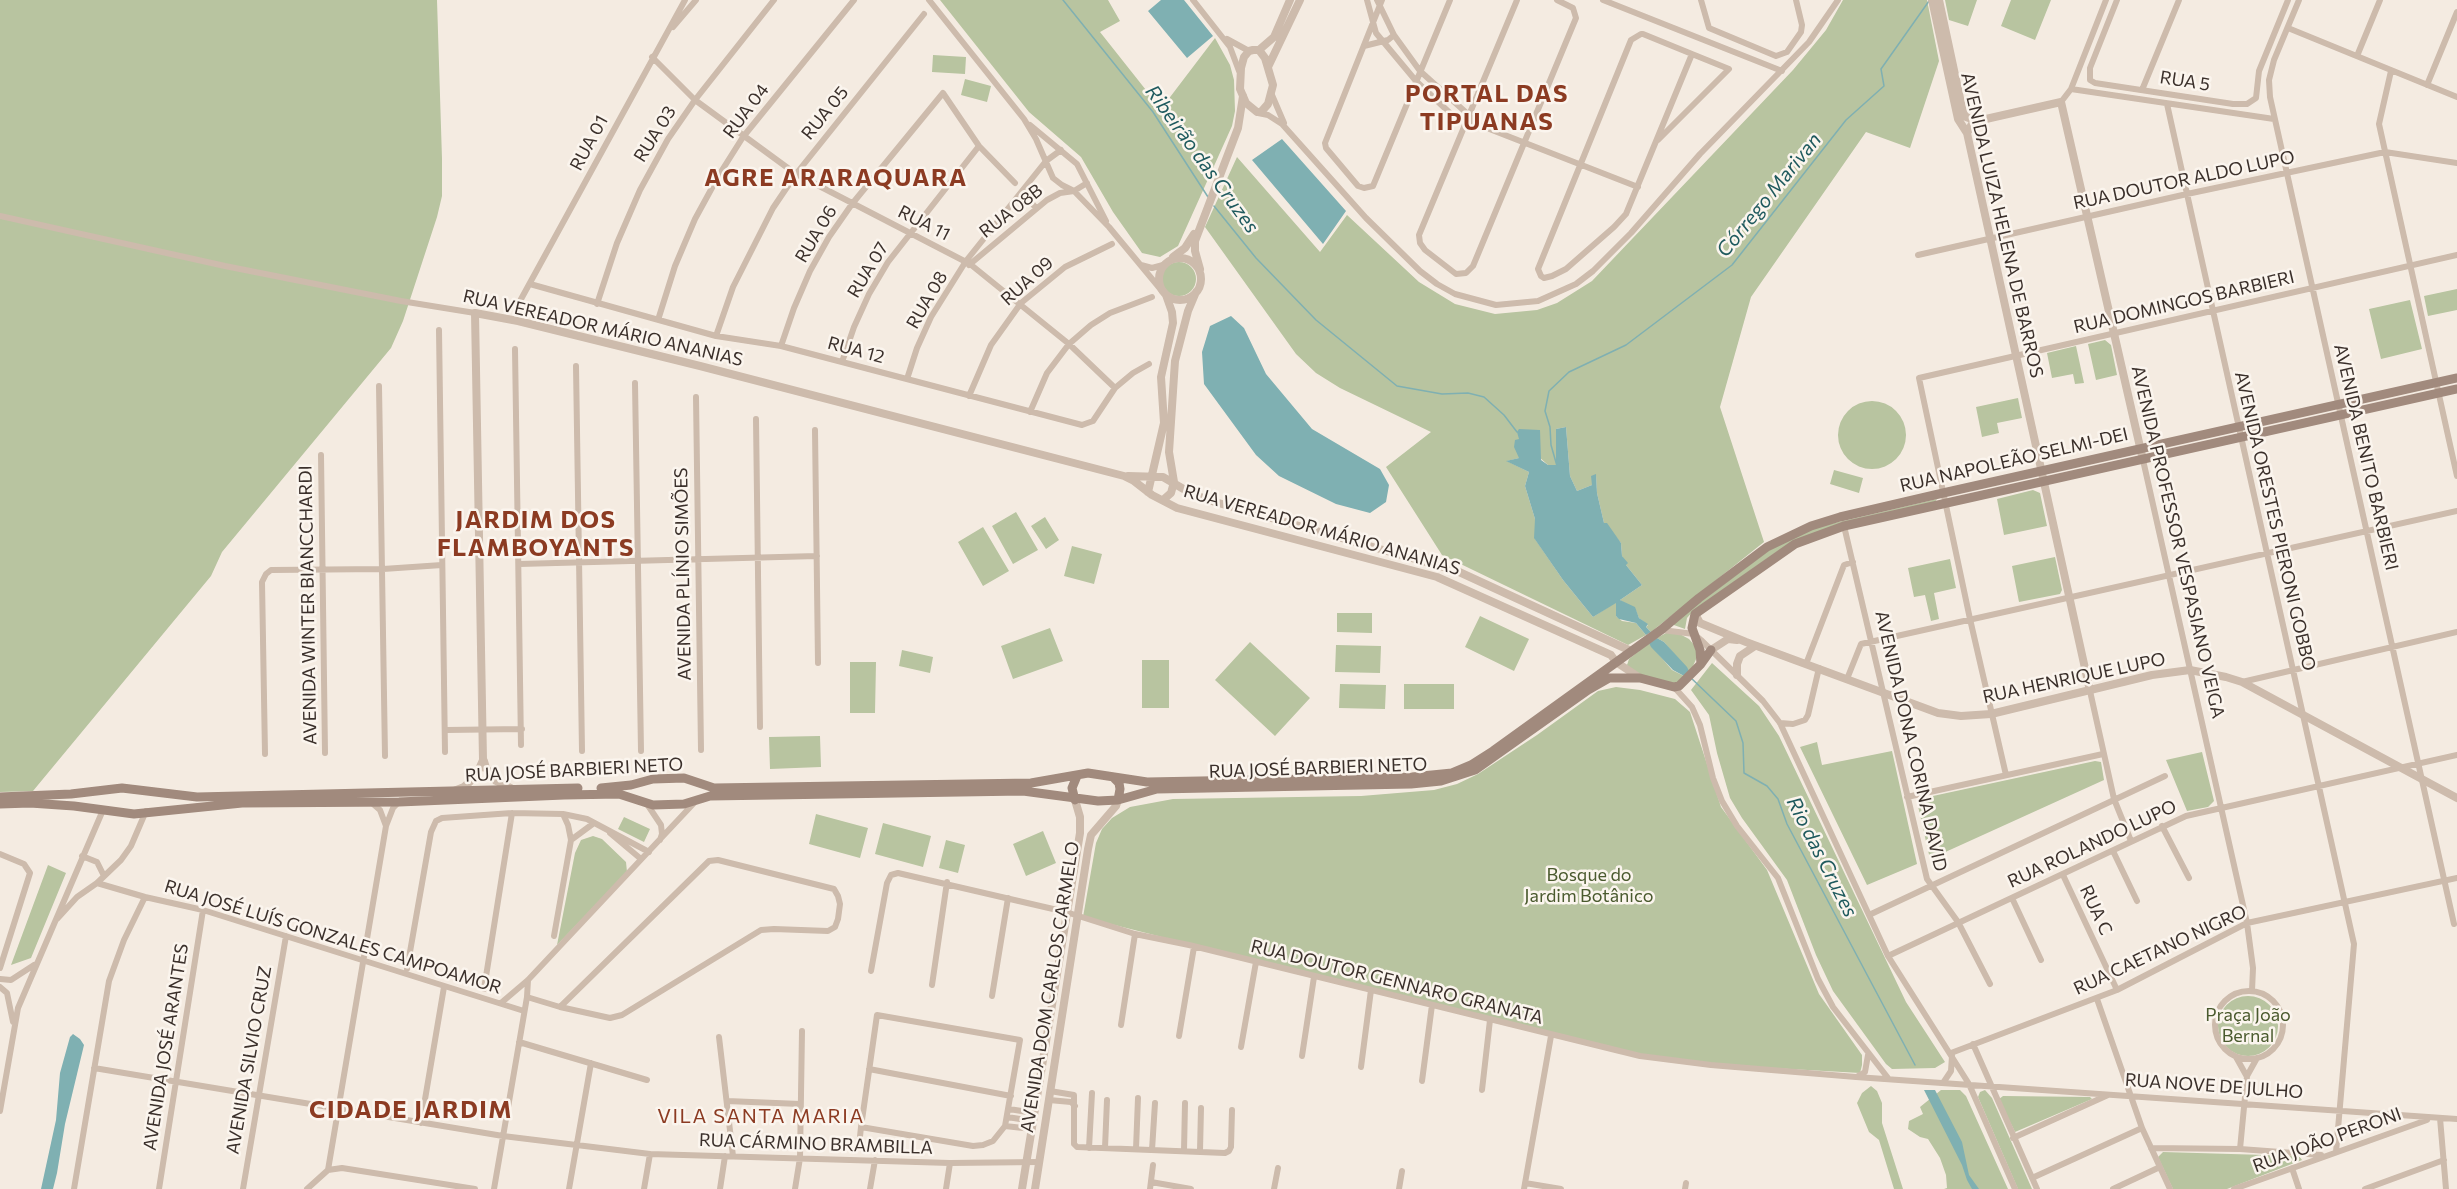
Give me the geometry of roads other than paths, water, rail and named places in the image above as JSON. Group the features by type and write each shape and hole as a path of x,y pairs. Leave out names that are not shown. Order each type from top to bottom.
{"main road":[{"name":"RUA NAPOLEÃO SELMI-DEI","path":"1616,662 1758,554 1787,537 1840,517 2457,378"},
{"name":"RUA NAPOLEÃO SELMI-DEI","path":"1695,614 1795,544 1844,526 2457,389"},
{"path":"1695,614 1692,621 1700,650 1698,667"},
{"path":"1678,685 1698,667 1711,650"},
{"name":"RUA JOSÉ BARBIERI NETO","path":"109,791 123,788 197,797 607,788 653,779 684,778 714,788 1031,783 1097,774 1147,782 1412,777 1462,770 1493,751 1616,662"},
{"name":"RUA JOSÉ BARBIERI NETO","path":"103,810 134,814 242,803 372,803 605,794 628,796 647,804 684,804 710,796 1023,791 1075,800 1118,800 1157,789 1411,784 1454,779 1466,775 1496,757 1598,683 1609,678 1640,678 1678,685"},
{"path":"1075,800 1072,788 1077,776"},
{"path":"1113,777 1120,789 1118,800"},
{"path":"693,781 697,789 694,802"},
{"path":"645,782 641,793 647,804"},
{"path":"0,797 109,791"},
{"path":"0,804 30,802 103,810 103,801 109,791"},
{"path":"144,792 146,812"}],"street":[{"name":"RUA 01","path":"520,300 685,0"},
{"path":"665,37 696,0"},
{"name":"RUA 03","path":"597,304 617,243 640,190 668,140 695,100 774,0"},
{"name":"RUA 04","path":"658,320 675,266 695,219 743,137 854,0"},
{"path":"929,0 1024,119 1036,139 1053,178 1074,191 1109,227 1164,293 1178,300 1185,299 1196,292"},
{"path":"1148,492 1164,423 1161,377 1173,323 1172,312 1158,281 1166,262 1185,248 1200,223 1238,128 1243,96 1240,74 1230,47 1193,0"},
{"path":"1240,74 1244,57 1274,37 1290,0"},
{"path":"1268,67 1300,0"},
{"path":"1367,0 1376,33 1416,81 1451,114 1467,117"},
{"path":"1380,2 1325,145 1358,186 1369,188 1373,186 1450,0"},
{"path":"1516,0 1420,232 1420,243 1425,250 1454,273 1464,273 1473,266 1576,18 1575,11 1570,6 1557,0"},
{"path":"1604,0 1782,71"},
{"path":"1701,0 1709,28 1776,56 1787,52 1802,28 1796,0"},
{"path":"1243,96 1255,112 1277,119 1366,218 1420,271 1437,284 1475,301 1496,306 1517,305 1557,294 1593,271 1631,233 1700,154 1809,42 1839,0"},
{"name":"AVENIDA LUIZA HELENA DE BARROS","path":"1932,0 1942,26 1963,112 1966,117 1977,121"},
{"name":"AVENIDA LUIZA HELENA DE BARROS","path":"1939,0 1959,119 1967,133 2103,754 2114,799 2132,841"},
{"path":"1967,133 1977,121 2061,102 2071,89 2106,0"},
{"name":"RUA 5","path":"2117,0 2090,68 2090,80 2095,83 2233,104 2253,102 2256,98 2259,70 2288,0"},
{"path":"2142,90 2179,0"},
{"name":"AVENIDA BENITO BARBIERI","path":"2299,0 2274,60 2270,80 2274,119 2454,924"},
{"path":"2357,56 2380,0"},
{"path":"1380,2 1394,35 1420,71 1467,117 1638,187"},
{"path":"2427,85 2457,12"},
{"name":"RUA 05","path":"716,336 733,287 773,208 796,174 924,14"},
{"path":"2288,28 2457,97"},
{"path":"1658,140 1729,69 1643,34 1637,35 1631,40 1538,268 1539,274 1544,278 1552,276 1572,264 1621,221 1630,206 1692,54"},
{"path":"1221,35 1254,51 1268,67 1273,85 1272,95 1265,108 1255,112 1238,128"},
{"path":"1364,46 1385,41 1394,35"},
{"name":"RUA 11","path":"652,57 695,100 796,174 968,262 1069,344 1114,388"},
{"path":"2391,71 2379,124 2457,476"},
{"path":"2071,89 2274,119"},
{"name":"RUA 06","path":"781,346 794,308 829,237 852,204 943,93 979,146"},
{"path":"1272,95 1289,132"},
{"name":"AVENIDA PROFESSOR VESPASIANO VEIGA","path":"2061,102 2247,923 2253,968 2252,991"},
{"name":"AVENIDA ORESTES PIERONI GOBBO","path":"2167,104 2354,944 2336,1152"},
{"path":"1024,119 1077,164 1109,227"},
{"path":"979,146 1015,183"},
{"name":"RUA 07","path":"842,362 869,294 888,262 979,146"},
{"path":"968,262 1046,160 1061,150"},
{"name":"RUA DOUTOR ALDO LUPO","path":"1918,255 1990,237 2385,152 2457,163"},
{"name":"RUA 08B","path":"968,262 1053,196 1074,191 1087,183"},
{"path":"1022,192 1036,208"},
{"name":"RUA VEREADOR MÁRIO ANANIAS","path":"0,216 225,266 401,301 518,321 1124,476 1177,508 1437,577 1611,655 1616,662 1640,678"},
{"path":"1163,500 1171,492 1174,482 1169,452 1175,361 1188,311 1200,283 1200,269 1195,250 1200,223"},
{"name":"RUA 09","path":"969,396 990,345 1021,303 1065,267 1112,244"},
{"name":"RUA DOMINGOS BARBIERI","path":"1943,493 1918,378 2457,255"},
{"path":"1139,265 1152,268 1183,257 1189,259 1200,269"},
{"name":"RUA 08","path":"907,379 917,348 931,317 968,262"},
{"name":"RUA 12","path":"530,284 716,336 781,346 1079,425 1087,425 1095,419 1114,388 1149,364"},
{"path":"1030,412 1047,373 1069,344 1091,325 1110,313 1152,297"},
{"path":"451,792 471,782 481,768 483,760 475,313"},
{"path":"439,330 446,752"},
{"path":"515,348 521,745"},
{"path":"576,366 582,751"},
{"path":"635,383 641,751"},
{"path":"379,386 385,756"},
{"name":"AVENIDA PLÍNIO SIMÕES","path":"696,397 701,750"},
{"path":"756,419 760,727"},
{"path":"814,430 818,663"},
{"name":"AVENIDA WINTER BIANCCHARDI","path":"321,455 325,753"},
{"name":"RUA VEREADOR MÁRIO ANANIAS","path":"1124,476 1162,477 1192,494 1215,502 1457,571 1631,651"},
{"path":"1943,493 2006,775"},
{"path":"1847,679 1861,644 2457,511"},
{"name":"AVENIDA DONA CORINA DAVID","path":"1844,526 1927,879 1958,922 1990,984"},
{"path":"519,564 817,556"},
{"path":"1806,664 1844,565 1853,562"},
{"path":"265,754 262,582 264,576 271,570 383,569 442,565"},
{"name":"RUA HENRIQUE LUPO","path":"1695,614 1700,623 1755,646 1938,713 1961,716 1991,714 2152,675 2190,670 2242,682 2457,798"},
{"path":"1660,630 1694,634 1763,701 1780,723 1888,956 1969,1084 2015,1189"},
{"path":"2242,682 2457,632"},
{"path":"1711,650 1728,639 1746,642"},
{"path":"1737,675 1740,656 1755,646"},
{"path":"1780,723 1793,724 1805,720 1819,668"},
{"path":"1678,685 1700,725 1713,778 1722,801 1737,826 1778,879 1818,979 1833,1007 1888,1078"},
{"path":"446,730 522,729"},
{"path":"1907,797 2103,754"},
{"name":"RUA ROLANDO LUPO","path":"1888,956 2186,816 2457,755"},
{"path":"483,760 496,781 514,789"},
{"path":"1869,915 2164,776"},
{"name":"AVENIDA DOM CARLOS CARMELO","path":"1022,1189 1080,833 1080,817 1075,800"},
{"name":"AVENIDA DOM CARLOS CARMELO","path":"1035,1189 1091,835 1116,806 1118,800"},
{"path":"328,1170 386,826 393,808 399,802"},
{"path":"501,1003 528,980 694,802"},
{"path":"372,803 380,810 386,826"},
{"path":"647,804 661,825 662,834 658,843"},
{"path":"0,1111 18,1008 103,810"},
{"path":"53,924 76,897 97,883 121,860 131,846 146,812"},
{"path":"407,969 431,832 436,821 442,818 512,813 563,813 594,823 649,852"},
{"path":"484,989 512,813"},
{"path":"554,936 571,840 563,813"},
{"path":"571,840 594,823"},
{"path":"2162,826 2189,878"},
{"path":"610,832 641,860"},
{"path":"2113,851 2137,901"},
{"path":"0,854 28,868 30,873 3,949 0,968"},
{"path":"82,856 97,862 104,876"},
{"path":"527,997 560,1007 610,1018 622,1015 761,930 774,928 828,931 835,927 840,904 834,889 718,860 709,861 560,1007"},
{"name":"RUA DOUTOR GENNARO GRANATA","path":"871,971 887,883 891,875 898,873 947,882 1066,912 1135,934 1640,1056 1711,1065 1941,1083"},
{"name":"RUA C","path":"2063,875 2117,990"},
{"name":"RUA CAETANO NIGRO","path":"1951,1053 2097,999 2247,923 2457,878"},
{"path":"932,985 947,882"},
{"name":"RUA JOSÉ LUÍS GONZALES CAMPOAMOR","path":"97,883 203,910 524,1011"},
{"path":"68,889 76,897"},
{"path":"74,1189 109,981 123,940 145,897"},
{"path":"992,996 1008,898"},
{"path":"2012,898 2042,960"},
{"name":"AVENIDA JOSÉ ARANTES","path":"159,1189 203,910"},
{"path":"1121,1025 1135,934"},
{"name":"AVENIDA SILVIO CRUZ","path":"243,1189 286,936"},
{"path":"1179,1036 1194,947"},
{"path":"1241,1047 1256,962"},
{"path":"0,979 11,980 35,965"},
{"path":"1302,1056 1314,977"},
{"path":"494,1189 528,980"},
{"path":"0,987 7,993 14,1025"},
{"path":"421,1123 444,987"},
{"path":"1361,1067 1371,990"},
{"path":"2252,991 2262,994 2275,1003 2282,1025 2278,1044 2272,1052 2257,1058 2236,1056 2226,1051 2215,1032 2216,1016 2226,1000 2234,994 2252,991"},
{"path":"2097,999 2142,1128 2170,1189"},
{"path":"1422,1081 1432,1005"},
{"path":"1050,1012 1062,1014"},
{"path":"859,1146 861,1127 877,1015 1020,1040 1005,1125 993,1141 972,1146 861,1127"},
{"path":"1482,1090 1490,1020"},
{"path":"795,1189 800,1158 802,1031"},
{"path":"1551,1036 1525,1186 1561,1189"},
{"path":"719,1037 733,1156"},
{"path":"519,1042 647,1080"},
{"path":"1973,1044 2037,1189"},
{"path":"1941,1083 1953,1065 1951,1053"},
{"path":"1856,1077 1865,1072 1868,1054"},
{"path":"2236,1056 2245,1070 2246,1082"},
{"path":"2240,1149 2248,1070 2257,1058"},
{"path":"569,1189 591,1063"},
{"name":"RUA CÁRMINO BRAMBILLA","path":"94,1068 503,1136 650,1155 950,1163 1039,1162"},
{"path":"869,1069 1011,1096"},
{"path":"1941,1083 1969,1084"},
{"name":"RUA NOVE DE JULHO","path":"1969,1084 2338,1110 2430,1119 2457,1119"},
{"path":"1089,1148 1092,1094"},
{"path":"1049,1095 1071,1102 1075,1106 1074,1146 1089,1148 1229,1151 1232,1110"},
{"path":"2013,1138 2109,1095"},
{"path":"1136,1149 1138,1098"},
{"path":"1105,1148 1107,1100"},
{"path":"727,1101 800,1104"},
{"path":"1184,1151 1185,1103"},
{"path":"1152,1150 1155,1104"},
{"path":"1200,1151 1201,1108"},
{"path":"1009,1109 1033,1121"},
{"path":"1007,1117 1033,1121"},
{"path":"2407,1117 2411,1121 2409,1126"},
{"path":"2440,1118 2446,1189"},
{"name":"RUA JOÃO PERONI","path":"2234,1189 2430,1119"},
{"path":"1005,1125 1033,1121"},
{"path":"2032,1178 2142,1128"},
{"path":"2151,1148 2240,1149 2325,1155"},
{"path":"644,1189 650,1155"},
{"path":"720,1189 724,1156"},
{"path":"870,1189 874,1160"},
{"path":"2365,1189 2444,1160"},
{"path":"946,1189 950,1163"},
{"path":"1153,1165 1150,1186 1191,1189"},
{"path":"2113,1189 2160,1167"},
{"path":"307,1189 328,1170 342,1168 475,1189"},
{"path":"1274,1189 1278,1168"},
{"path":"2292,1168 2300,1189"},
{"path":"1399,1189 1402,1171"}],"water":[{"path":"1161,0 1184,0 1213,36 1187,58 1148,11"},
{"path":"1282,139 1346,211 1323,244 1252,160"},
{"path":"1231,316 1244,328 1266,374 1312,429 1380,469 1389,485 1386,502 1370,513 1336,504 1279,476 1256,455 1204,384 1202,352 1210,326"},
{"path":"1566,427 1570,476 1577,491 1592,485 1591,476 1596,474 1597,493 1604,523 1607,523 1621,543 1622,556 1628,563 1626,565 1642,585 1620,600 1635,607 1639,618 1648,624 1646,627 1651,632 1646,635 1636,623 1619,619 1616,616 1616,603 1593,617 1563,580 1534,538 1535,519 1525,486 1529,472 1506,461 1519,458 1514,447 1515,440 1519,439 1517,432 1519,429 1540,430 1541,460 1548,465 1556,465 1556,429"},
{"path":"1657,638 1664,642 1687,667 1690,673 1686,677 1673,670 1651,647 1649,643"},
{"path":"73,1034 84,1045 65,1124 53,1189 41,1189 56,1120 60,1073 70,1037"},
{"path":"1924,1090 1935,1090 1962,1142 1969,1175 1979,1189 1972,1189 1967,1180 1962,1165"}],"waterway":[{"name":"Ribeirão das Cruzes","path":"1063,0 1153,112 1208,197"},
{"name":"Córrego Marivan","path":"1557,466 1545,411 1549,391 1569,372 1626,345 1732,265 1846,120 1884,86 1881,69 1929,1"},
{"name":"Ribeirão das Cruzes","path":"1214,206 1256,258 1316,320 1397,386 1442,394 1468,393 1484,397 1504,415 1517,432"},
{"name":"Rio das Cruzes","path":"1691,678 1736,721 1743,743 1744,773 1767,786 1778,799 1787,824 1915,1065"}],"district":[{"name":"PORTAL DAS TIPUANAS","path":"1487,108"},
{"name":"AGRE ARARAQUARA","path":"836,178"},
{"name":"JARDIM DOS FLAMBOYANTS","path":"536,534"},
{"name":"CIDADE JARDIM","path":"411,1110"},
{"name":"VILA SANTA MARIA","path":"761,1116"}],"park label":[{"name":"Bosque do Jardim Botânico","path":"1589,885"},
{"name":"Praça João Bernal","path":"2248,1025"}]}
